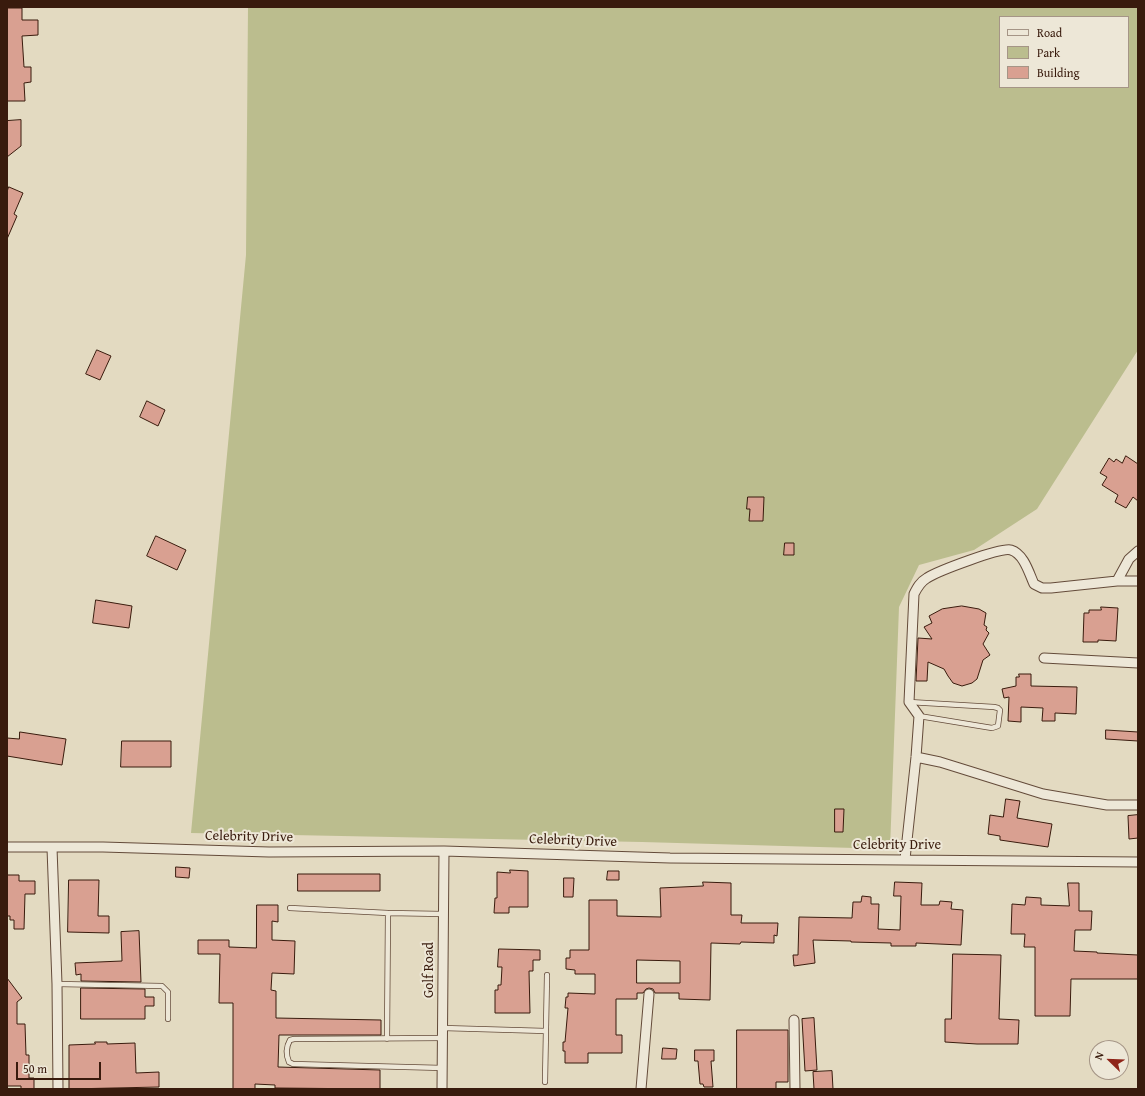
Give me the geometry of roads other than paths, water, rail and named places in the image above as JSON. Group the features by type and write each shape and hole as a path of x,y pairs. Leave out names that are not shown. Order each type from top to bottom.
{"street":[{"path":"905,860 919,716 909,702 914,594 918,586 926,578 980,556 1010,549 1019,554 1034,584 1042,588 1117,581 1138,581"},
{"path":"1117,581 1129,559 1138,551"},
{"path":"1044,658 1138,663"},
{"path":"916,756 1043,794 1107,804 1138,805"},
{"name":"Celebrity Drive","path":"7,847 102,847 269,852 444,851 670,858 1138,862"},
{"path":"52,848 57,984 58,1089"},
{"name":"Golf Road","path":"442,1089 444,851"},
{"path":"641,1089 649,994"},
{"path":"794,1020 795,1089"}],"lane":[{"path":"909,702 994,707 1000,710 998,726 992,728 919,716"},
{"path":"290,908 443,914"},
{"path":"387,1039 388,913"},
{"path":"545,1082 547,975"},
{"path":"57,984 162,986 168,992 168,1019"},
{"path":"443,1028 546,1031"},
{"path":"443,1038 294,1039 290,1040 288,1044 287,1057 289,1062 293,1064 443,1068"}]}
